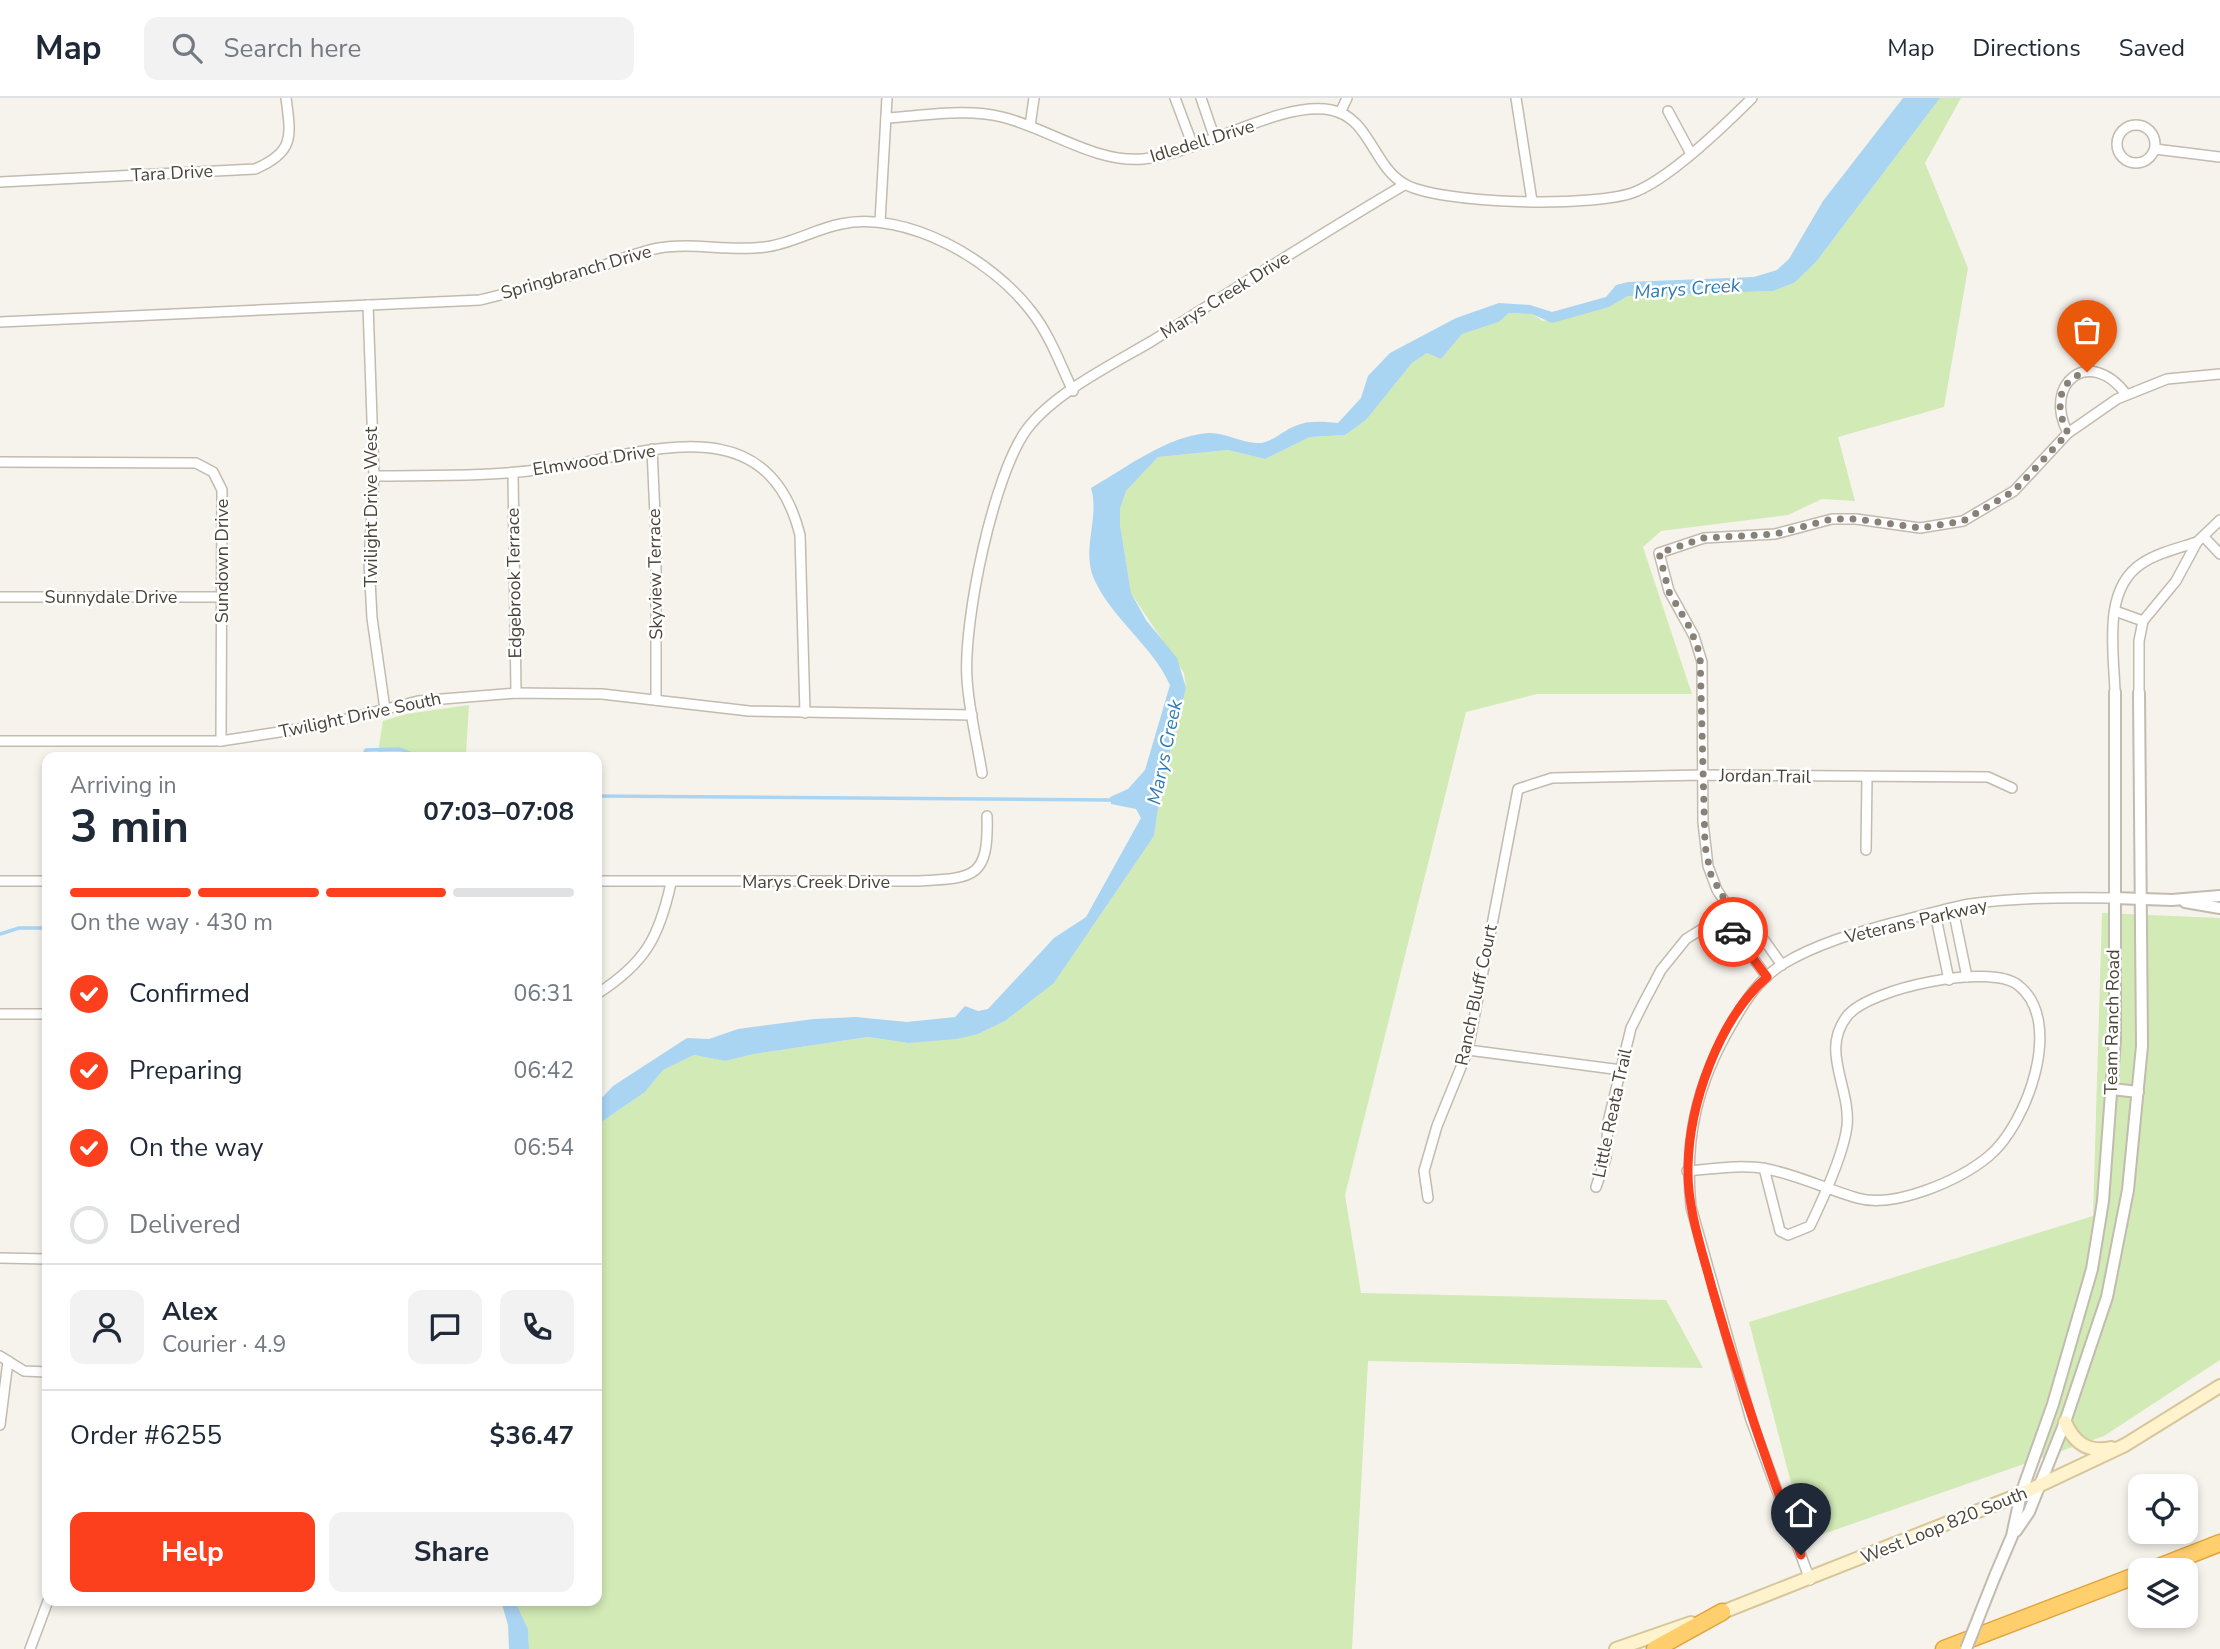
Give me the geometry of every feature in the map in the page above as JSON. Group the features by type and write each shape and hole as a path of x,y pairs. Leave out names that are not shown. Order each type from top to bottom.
{"highway":[{"path":"2196,1552 2220,1536"},
{"path":"2181,1558 2220,1543"},
{"path":"1944,1649 2128,1579"},
{"path":"1656,1649 1722,1612"}],"main road":[{"name":"West Loop 820 South","path":"1616,1649 1810,1580 2021,1494 2125,1445 2220,1386"},
{"path":"2065,1422 2074,1440 2090,1449 2125,1445"}],"street":[{"name":"Tara Drive","path":"0,182 256,169 276,159 286,147 290,135 286,98"},
{"path":"880,222 887,98"},
{"path":"1030,126 1034,98"},
{"path":"1175,98 1193,146"},
{"path":"1201,98 1215,139"},
{"path":"1348,98 1340,113 1357,123 1391,174 1404,185 1444,197 1532,201 1635,193 1658,180 1752,98"},
{"path":"1516,98 1532,201"},
{"name":"Idledell Drive","path":"886,118 979,114 1000,116 1087,148 1126,159 1158,157 1280,115 1321,109 1340,113"},
{"path":"1668,111 1690,152"},
{"path":"2139,125 2152,135 2155,149 2146,161 2131,163 2121,157 2116,142 2122,130 2139,125"},
{"path":"2155,149 2220,157"},
{"name":"Marys Creek Drive","path":"982,773 967,680 970,622 1000,484 1015,448 1028,428 1046,409 1073,391 1404,185"},
{"name":"Springbranch Drive","path":"0,322 480,300 535,287 657,249 699,245 760,248 841,224 880,222 933,237 954,247 1008,285 1032,312 1048,337 1073,391"},
{"name":"Twilight Drive West","path":"368,305 374,476 369,562 371,604 385,709"},
{"path":"2068,433 2059,406 2065,386 2074,377 2092,371 2106,373 2126,394"},
{"path":"1767,977 1732,930 1731,911 1714,882 1706,856 1700,654 1690,628 1669,592 1659,553 1704,538 1775,534 1832,519 1856,519 1920,528 1963,521 2014,491 2068,433 2126,394 2167,379 2220,374"},
{"name":"Elmwood Drive","path":"374,476 513,473 652,449 720,448 737,453 757,465 782,488 789,499 800,535 805,713"},
{"name":"Skyview Terrace","path":"652,449 656,537 656,700"},
{"name":"Sundown Drive","path":"0,462 196,463 205,466 219,480 222,490 223,597 221,741"},
{"name":"Edgebrook Terrace","path":"513,473 516,693"},
{"name":"Team Ranch Road","path":"2012,1536 2029,1513 2065,1422 2108,1297 2128,1190 2142,1046 2138,693 2139,641 2143,621 2176,582 2201,540 2220,520"},
{"path":"2201,540 2220,555"},
{"name":"Team Ranch Road","path":"1966,1649 2012,1536 2021,1494 2053,1404 2086,1290 2103,1201 2115,1039 2115,611 2122,587 2136,568 2147,560 2201,540"},
{"name":"Sunnydale Drive","path":"0,597 223,597"},
{"path":"2115,611 2143,621"},
{"name":"Twilight Drive South","path":"0,741 221,741 318,726 385,709 454,696 516,693 556,692 749,711 972,715"},
{"name":"Jordan Trail","path":"1518,789 1552,778 1703,775 1988,777 2012,788"},
{"path":"1866,850 1867,777"},
{"name":"Ranch Bluff Court","path":"1428,1198 1424,1171 1429,1149 1468,1050 1518,789"},
{"name":"Marys Creek Drive","path":"602,881 916,881 968,877 978,870 986,854 987,816"},
{"path":"0,881 42,881"},
{"path":"602,990 631,969 656,938 671,883"},
{"name":"Veterans Parkway","path":"1810,1580 1734,1365 1691,1207 1687,1171 1690,1128 1700,1088 1713,1056 1755,987 1782,965 1854,933 1968,904 2052,897 2172,900 2220,897"},
{"name":"Veterans Parkway","path":"2172,900 2220,908"},
{"path":"1953,909 1967,977"},
{"path":"1731,911 1749,919 1782,965"},
{"name":"Little Reata Trail","path":"1596,1187 1606,1158 1608,1122 1631,1028 1661,970 1686,939 1731,911"},
{"path":"1935,913 1949,980"},
{"path":"1687,1171 1764,1168 1826,1188 1877,1202 1929,1189 1968,1170 1989,1156 2017,1121 2036,1071 2037,1017 2033,1003 2018,985 2006,978 1967,977 1885,993 1851,1012 1838,1028 1834,1058 1844,1090 1847,1127 1826,1188 1810,1226 1798,1233 1784,1236 1764,1168"},
{"path":"0,1014 42,1014"},
{"path":"1468,1050 1621,1070"},
{"path":"2112,1089 2137,1092"},
{"path":"0,1258 42,1259"},
{"path":"2086,1290 2108,1297"},
{"path":"0,1425 4,1358 24,1371 42,1372"},
{"path":"30,1649 46,1606"}],"green space":[{"path":"1940,98 1961,98 1925,163 1968,268 1944,407 1838,437 1855,501 1822,499 1788,515 1661,531 1643,547 1692,694 1537,694 1466,712 1345,1195 1361,1293 1666,1300 1703,1368 1368,1361 1352,1649 529,1649 528,1629 517,1606 602,1606 602,1122 645,1092 663,1070 694,1055 725,1061 754,1054 868,1037 908,1043 978,1034 1005,1021 1054,983 1154,836 1161,788 1186,688 1184,673 1131,593 1120,525 1120,509 1126,491 1158,457 1228,450 1265,459 1310,437 1345,435 1366,420 1412,363 1427,353 1441,359 1462,334 1499,322 1509,313 1532,314 1543,321 1609,307 1628,296 1773,291 1794,283 1816,262"},
{"path":"469,705 466,752 378,752 383,721 406,714"},
{"path":"2102,913 2220,918 2220,1360 2104,1436 1806,1540 1749,1322 2093,1216"}],"water":[{"name":"Marys Creek","path":"1903,98 1940,98 1816,262 1794,283 1773,291 1628,296 1609,307 1552,323 1532,314 1509,313 1499,322 1462,334 1441,359 1427,353 1412,363 1366,420 1345,435 1310,437 1265,459 1228,450 1158,457 1126,491 1120,509 1120,525 1131,593 1146,620 1177,658 1186,688 1161,788 1154,836 1054,983 1005,1021 978,1034 956,1039 908,1043 868,1037 754,1054 725,1061 694,1055 663,1070 645,1092 602,1122 602,1098 613,1086 687,1038 709,1039 738,1029 814,1019 856,1017 907,1022 955,1017 965,1006 978,1011 988,1009 1054,938 1086,917 1141,818 1136,809 1111,804 1110,797 1128,789 1145,770 1170,685 1153,657 1111,607 1094,579 1089,556 1093,511 1091,488 1162,446 1193,435 1214,433 1261,443 1300,424 1338,423 1361,398 1368,376 1390,353 1456,318 1499,303 1530,305 1552,312 1606,297 1616,285 1628,282 1754,277 1777,270 1789,259 1823,201"},
{"path":"502,1606 517,1606 528,1629 529,1649 509,1649 508,1625"}],"waterway":[{"path":"365,752 400,749 407,752"},
{"path":"602,796 1113,800"},
{"path":"0,934 19,928 42,928"}],"way so far":[{"path":"1733,932 1731,911 1711,875 1705,846 1704,692 1700,654 1690,628 1669,592 1659,553 1704,538 1775,534 1832,519 1856,519 1906,528 1934,528 1963,521 1990,508 2014,491 2068,433 2059,413 2060,400 2065,386 2074,377 2087,372"}],"route":[{"path":"1733,932 1767,977 1755,987 1713,1056 1700,1088 1690,1128 1687,1171 1691,1207 1734,1365 1751,1420 1801,1555"}]}
